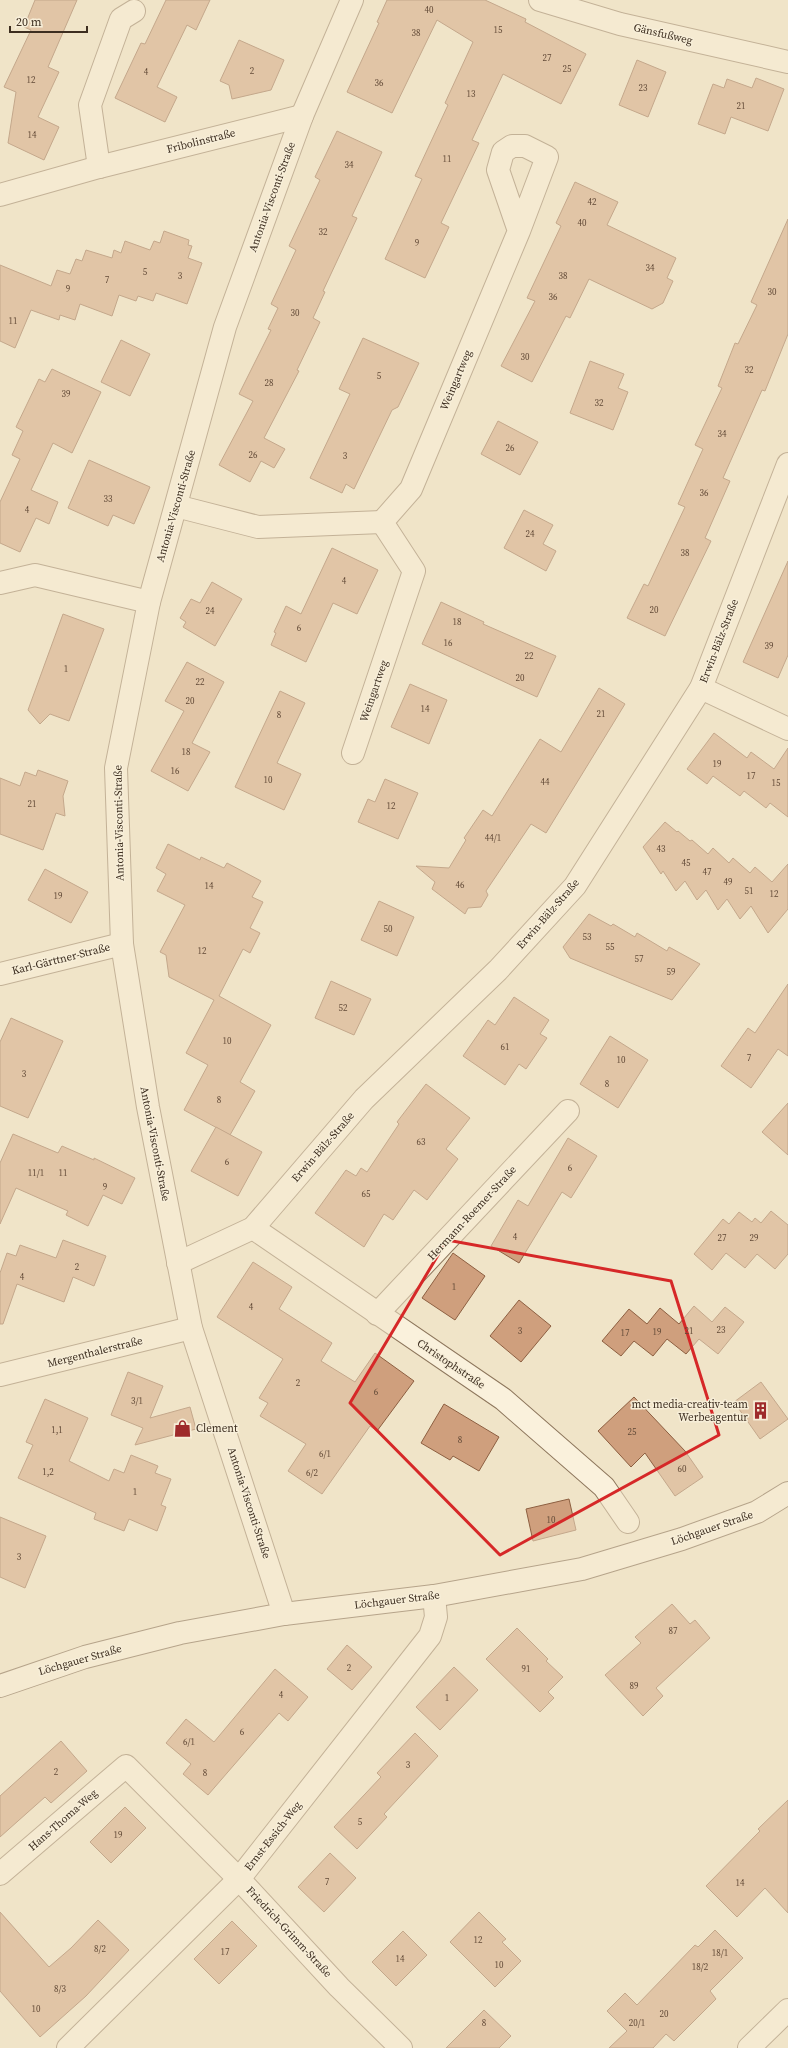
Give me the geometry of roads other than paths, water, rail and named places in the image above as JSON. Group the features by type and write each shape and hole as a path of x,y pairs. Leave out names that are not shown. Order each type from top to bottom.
{"street":[{"name":"Antonia-Visconti-Straße","path":"284,1614 191,1328 178,1263 148,1107 122,944 116,768 149,602 225,327 302,116 352,0"},
{"name":"Gänsfußweg","path":"540,0 620,24 788,62"},
{"path":"99,167 90,105 121,19 134,11"},
{"name":"Fribolinstraße","path":"0,195 99,167 302,116"},
{"name":"Weingartweg","path":"352,753 414,571 382,522 411,490 519,231"},
{"name":"Erwin-Bälz-Straße","path":"178,1263 253,1228 364,1099 498,970 574,886 701,688 788,464"},
{"path":"176,506 258,527 382,522"},
{"path":"0,583 35,575 149,602"},
{"path":"701,688 788,729"},
{"name":"Karl-Gärttner-Straße","path":"0,974 122,944"},
{"name":"Hermann-Roemer-Straße","path":"377,1314 568,1111"},
{"name":"Christophstraße","path":"253,1228 503,1399 604,1487 628,1522"},
{"name":"Mergenthalerstraße","path":"0,1375 191,1328"},
{"name":"Löchgauer Straße","path":"0,1686 85,1657 180,1633 284,1614 434,1596 582,1569 720,1526 757,1512 788,1493"},
{"name":"Ernst-Essich-Weg","path":"68,2048 239,1879 430,1636 436,1617 434,1596"},
{"name":"Friedrich-Grimm-Straße","path":"126,1766 239,1879 339,1987 401,2048"},
{"name":"Hans-Thoma-Weg","path":"0,1874 126,1766"},
{"path":"750,2048 788,2010"}],"place":[{"name":"mct media-creativ-team Werbeagentur","path":"761,1410"},
{"name":"Clement","path":"183,1428"}]}
